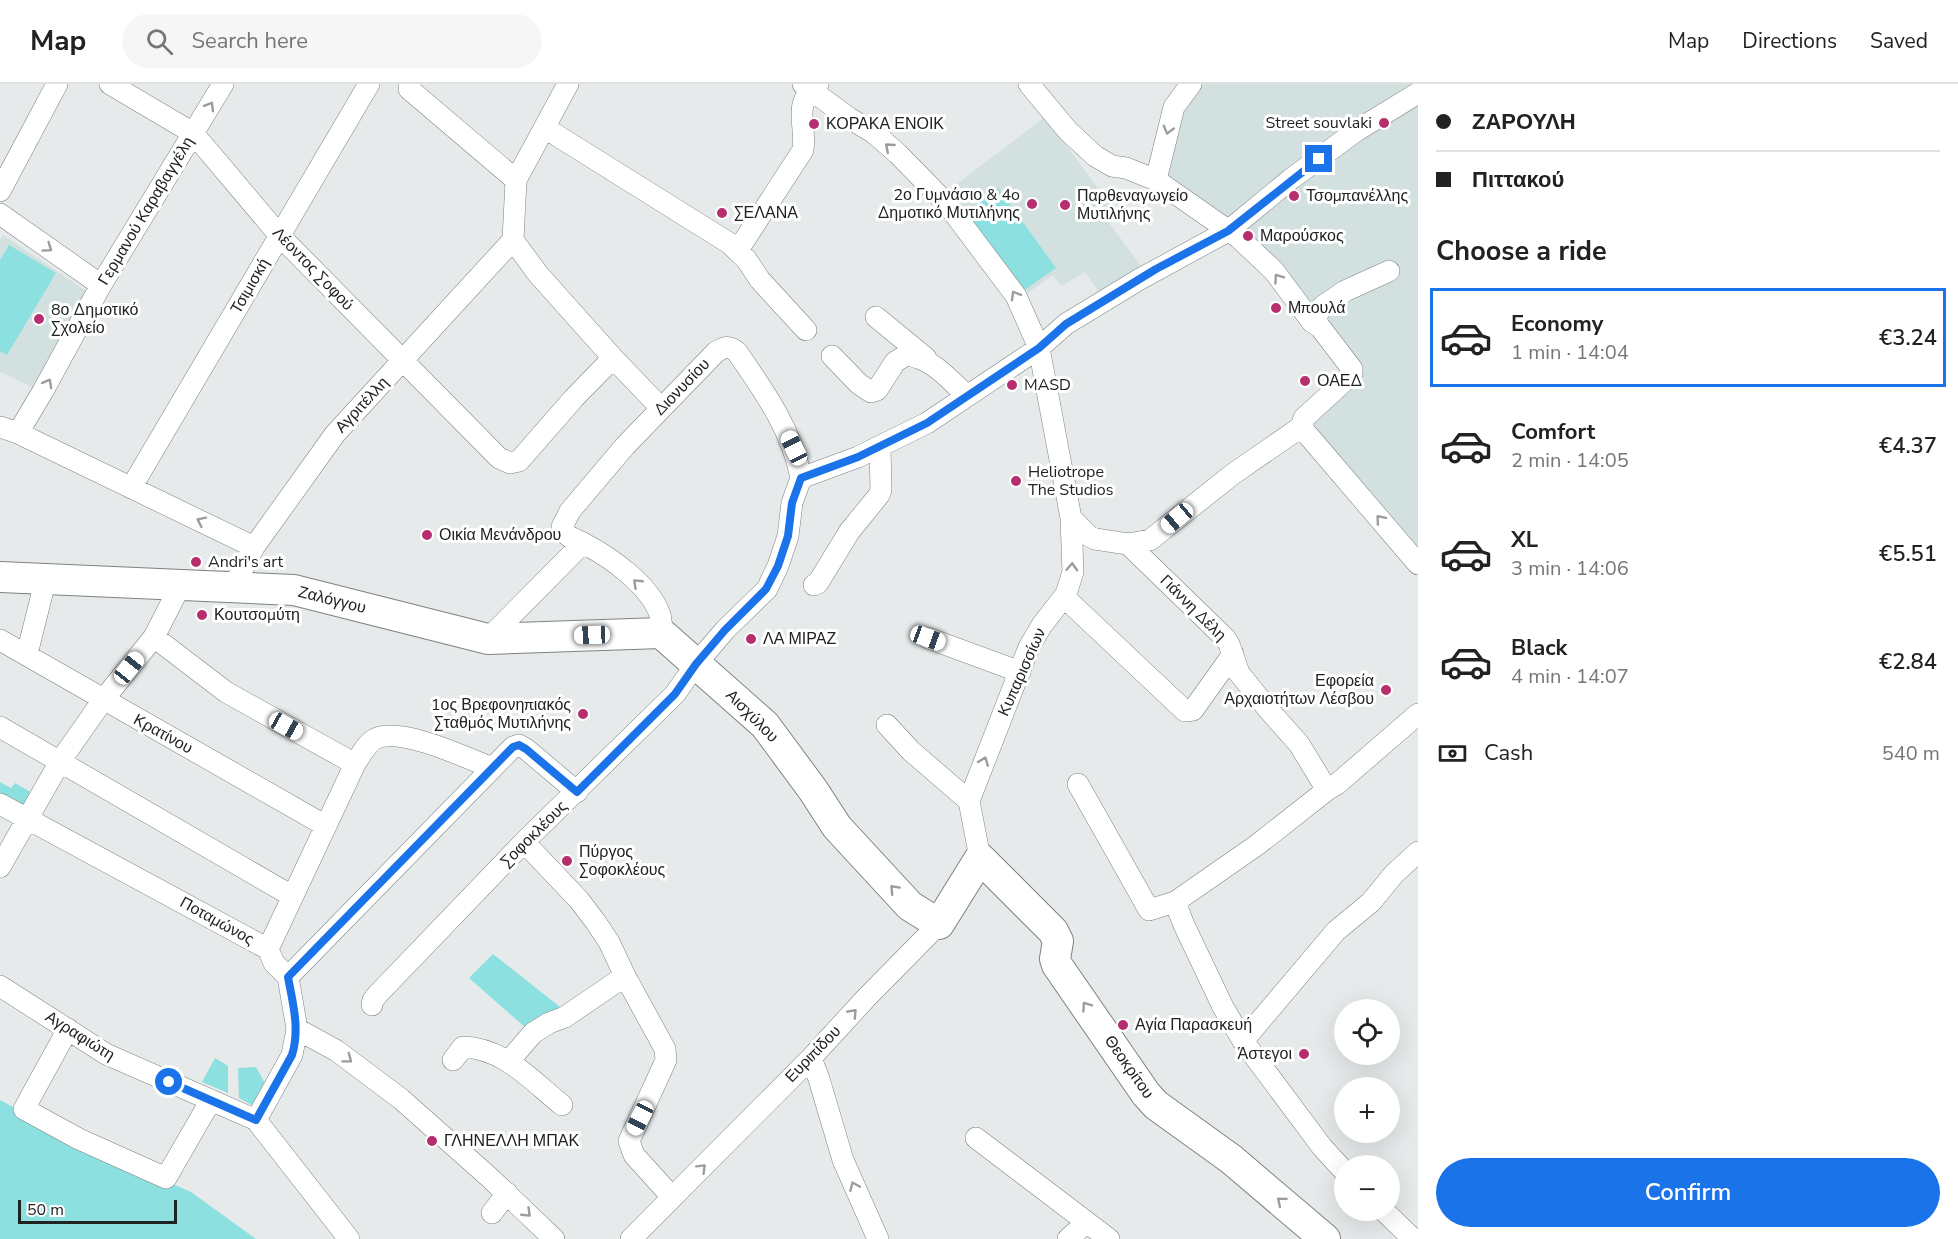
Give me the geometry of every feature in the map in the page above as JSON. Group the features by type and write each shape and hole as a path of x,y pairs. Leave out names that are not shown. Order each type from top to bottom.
{"street":[{"path":"0,191 57,84"},
{"name":"Λέοντος Σοφού","path":"110,84 194,133 280,236 499,458 510,463 519,461 574,398 613,358"},
{"name":"Γερμανού Καραβαγγέλη","path":"9,430 43,392 101,285 223,84"},
{"name":"Τσιμισκή","path":"131,488 369,84"},
{"path":"410,84 409,89 516,180"},
{"path":"568,84 516,180 513,240 538,274 613,358 662,408"},
{"path":"1029,84 1068,131 1095,156 1112,166 1126,168 1155,180 1239,237 1274,271 1312,322 1320,327 1353,373 1304,418 1301,427 1233,474 1150,540 1128,544 1095,539 1071,518"},
{"path":"1155,180 1174,107 1191,84"},
{"path":"738,250 803,150 801,112 810,86"},
{"name":"Κυπαρισσίων","path":"810,86 874,133 947,204 1016,296 1039,348 1071,518 1073,572 1064,597 1035,635 969,801"},
{"path":"801,478 880,447 927,423 1039,348 1066,324 1156,269 1228,231 1291,179 1356,131 1418,93"},
{"path":"544,128 729,243 738,250 806,330"},
{"path":"0,214 101,285"},
{"name":"Αγριτέλλη","path":"233,587 254,547 330,440 513,240"},
{"path":"1312,322 1323,306 1345,291 1389,271"},
{"path":"876,317 933,364 967,396"},
{"name":"Διονυσίου","path":"583,543 564,533 562,527 570,511 625,446 716,352 725,347 737,352 775,407 794,448 801,478"},
{"path":"832,356 871,392 877,390 895,362 902,356 916,357 933,364"},
{"path":"1301,427 1418,564"},
{"path":"9,430 254,547"},
{"path":"814,585 818,583 849,532 879,495 881,490 880,447"},
{"name":"Σοφοκλέους","path":"372,1005 378,994 524,842 675,694 696,664 725,630 766,589 778,566 788,536 792,503 801,478"},
{"path":"488,639 583,543 607,557 638,583 650,597 661,619 661,633"},
{"name":"Γιάννη Δέλη","path":"1128,544 1225,638 1239,672 1266,708 1299,744 1327,790"},
{"name":"Ζαλόγγου","path":"0,577 294,590 488,639 661,633"},
{"path":"27,654 46,578"},
{"path":"0,867 61,760 103,700 154,637 180,586"},
{"path":"1064,597 1185,711 1192,710 1233,654"},
{"name":"Αισχύλου","path":"661,633 765,725 837,827 905,901 915,910 939,924"},
{"path":"154,637 226,692 356,765"},
{"path":"928,638 1020,672"},
{"name":"Κρατίνου","path":"0,640 326,826"},
{"path":"1078,784 1149,910 1175,902 1257,845 1337,784 1418,714"},
{"path":"887,725 911,751 969,801 981,858"},
{"path":"0,727 61,760 292,896"},
{"path":"268,949 356,765 367,745 373,740 391,736 420,741 492,768"},
{"path":"288,977 513,747 519,745 526,749 577,792"},
{"name":"Ποταμώνος","path":"0,804 268,949 274,963 288,977 297,1029 292,1055 256,1120"},
{"path":"524,842 579,900 595,921 609,942 665,1049 666,1060 629,1141 629,1146 634,1155 672,1197"},
{"path":"1243,1041 1336,931 1371,902 1394,874 1418,852"},
{"name":"Ευριπίδου","path":"631,1239 811,1058 939,924 981,858"},
{"name":"Θεοκρίτου","path":"981,858 1053,931 1058,941 1055,959 1057,965 1146,1094 1169,1115 1231,1159 1325,1239"},
{"path":"1175,902 1223,1007 1243,1041 1334,1161"},
{"path":"509,1061 533,1033 565,1017 625,976"},
{"name":"Αγραφιώτη","path":"0,986 106,1054 256,1120 349,1239"},
{"path":"68,1029 24,1109 79,1139 166,1178 210,1100"},
{"path":"297,1029 337,1051 401,1099 507,1193 554,1239"},
{"path":"453,1060 463,1047 479,1047 509,1061 562,1105"},
{"path":"811,1058 843,1160 878,1239"},
{"path":"976,1138 1109,1239"},
{"path":"492,1213 507,1193"},
{"path":"1394,1221 1413,1239"},
{"path":"1068,1239 1086,1223"}],"shaded area":[{"path":"1198,84 1418,84 1418,556 1306,425 1357,374 1323,325 1162,177 1176,117"},
{"name":"2ο Γυμνάσιο & 4o Δημοτικό Μυτιλήνης","path":"1045,117 1118,215 1109,223 1144,270 1102,297 1085,272 1061,286 1053,275 1022,297 945,193"},
{"path":"998,188 1056,268 1023,291 964,215"},
{"name":"8ο Δημοτικό Σχολείο","path":"3,235 92,295 39,390 0,372 0,240"},
{"path":"9,245 56,273 7,355 0,351 0,260"},
{"path":"0,782 11,788 15,783 32,793 22,809 0,797"},
{"path":"493,954 560,1007 526,1028 469,978"},
{"path":"215,1058 228,1066 228,1093 202,1082"},
{"path":"256,1067 266,1085 252,1105 239,1098 238,1068"},
{"path":"0,1100 78,1142 191,1192 256,1239 0,1239"}],"place":[{"name":"Street souvlaki","path":"1384,123"},
{"name":"ΚΟΡΑΚΑ ΕΝΟΙΚ","path":"814,124"},
{"name":"Τσομπανέλλης","path":"1294,196"},
{"name":"2ο Γυμνάσιο & 4o Δημοτικό Μυτιλήνης","path":"1032,204"},
{"name":"Παρθεναγωγείο Μυτιλήνης","path":"1065,205"},
{"name":"ΣΕΛΑΝΑ","path":"722,213"},
{"name":"Μαρούσκος","path":"1248,236"},
{"name":"Μπουλά","path":"1276,308"},
{"name":"8ο Δημοτικό Σχολείο","path":"39,319"},
{"name":"ΟΑΕΔ","path":"1305,381"},
{"name":"MASD","path":"1012,385"},
{"name":"Heliotrope The Studios","path":"1016,481"},
{"name":"Οικία Μενάνδρου","path":"427,535"},
{"name":"Andri's art","path":"196,562"},
{"name":"Κουτσομύτη","path":"202,615"},
{"name":"ΛΑ ΜΙΡΑΖ","path":"751,639"},
{"name":"Εφορεία Αρχαιοτήτων Λέσβου","path":"1386,690"},
{"name":"1ος Βρεφονηπιακός Σταθμός Μυτιλήνης","path":"583,714"},
{"name":"Πύργος Σοφοκλέους","path":"567,861"},
{"name":"Αγία Παρασκευή","path":"1123,1025"},
{"name":"Άστεγοι","path":"1304,1054"},
{"name":"ΓΛΗΝΕΛΛΗ ΜΠΑΚ","path":"432,1141"}],"route":[{"path":"169,1082 256,1120 292,1055 295,1045 297,1029 288,977 513,747 519,745 526,749 577,792 675,694 696,664 725,630 766,589 778,566 788,536 792,503 801,478 858,457 927,423 1039,348 1066,324 1156,269 1228,231 1319,159"}]}
